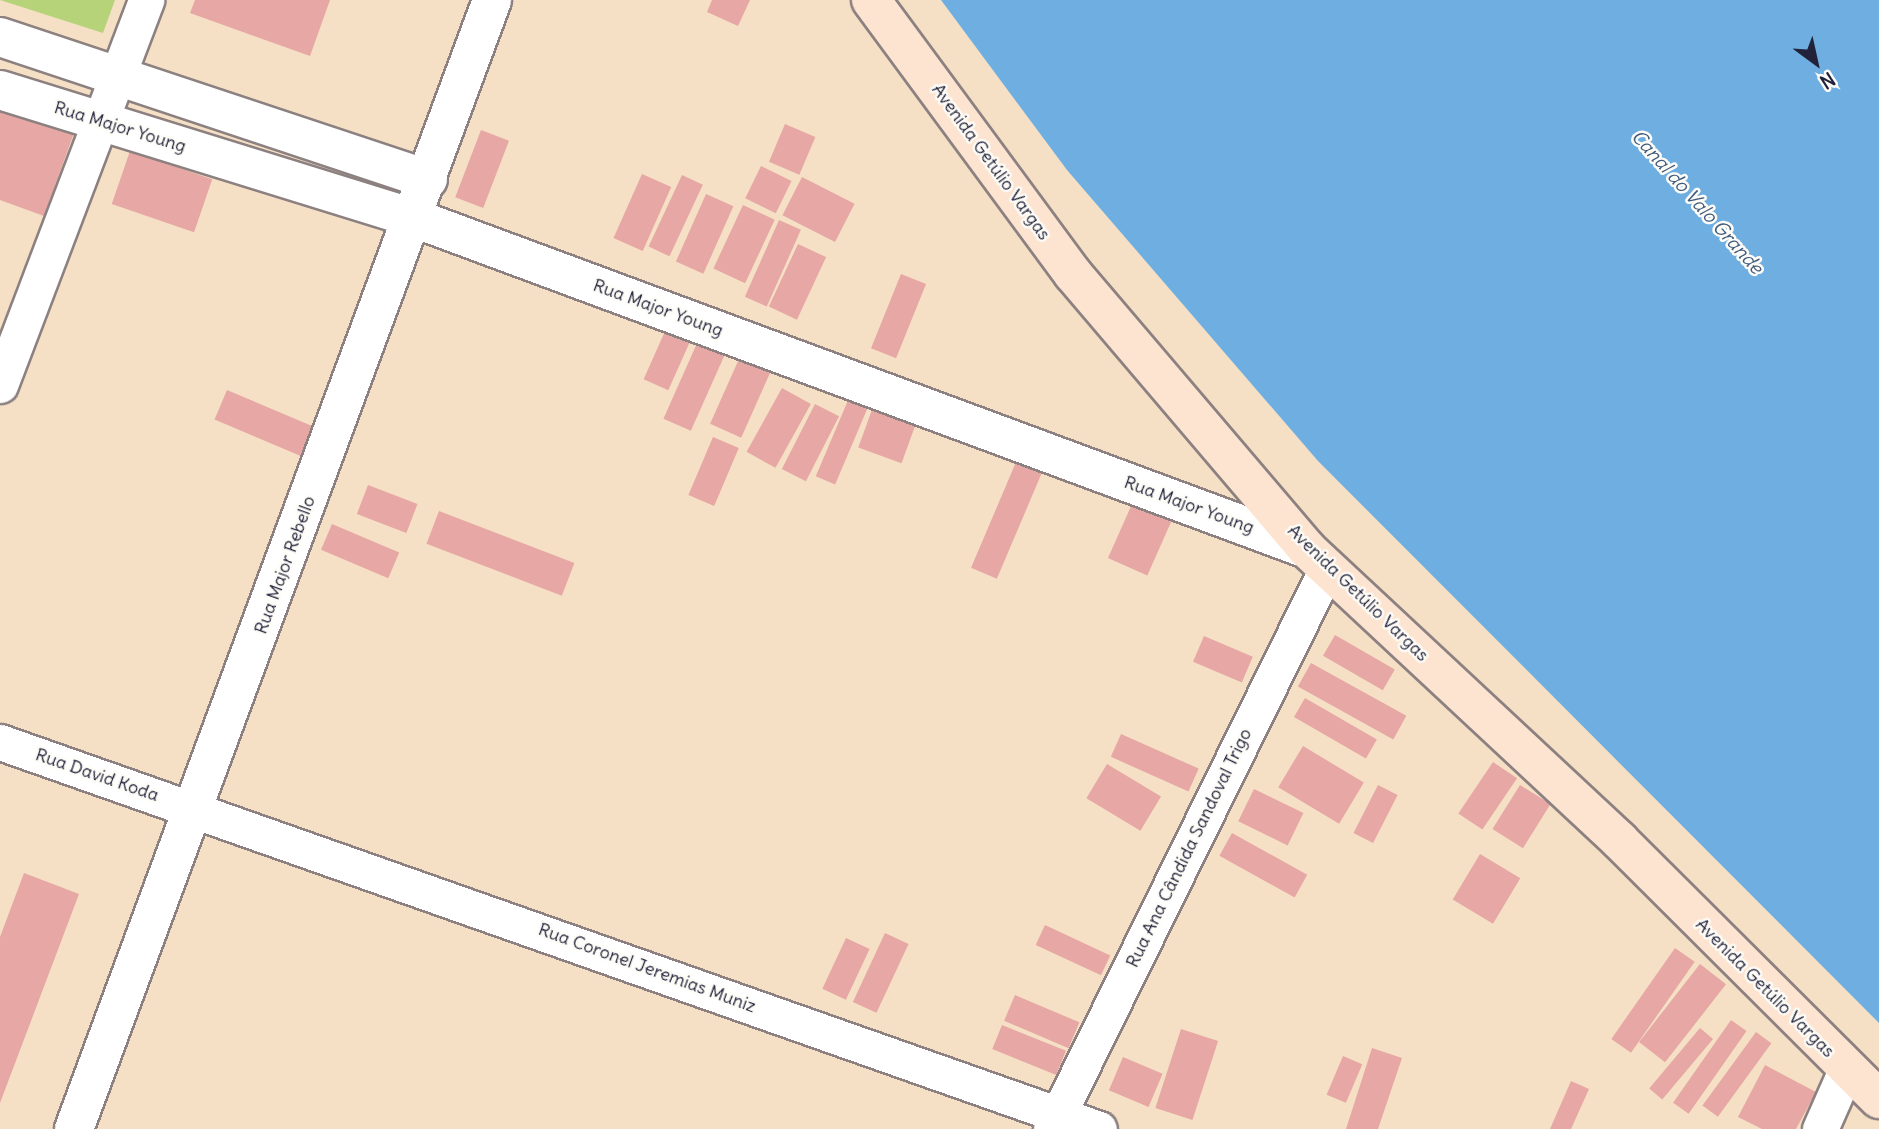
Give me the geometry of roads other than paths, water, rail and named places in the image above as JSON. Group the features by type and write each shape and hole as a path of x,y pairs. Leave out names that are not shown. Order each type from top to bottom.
{"main road":[{"name":"Avenida Getúlio Vargas","path":"871,0 1073,274 1317,559 1619,840 1846,1070 1879,1098"}],"street":[{"path":"0,385 146,0"},
{"name":"Rua Major Rebello","path":"74,1129 414,218 492,0"},
{"path":"0,37 428,179"},
{"name":"Rua Major Young","path":"0,90 414,218 1317,559"},
{"name":"Rua Ana Cândida Sandoval Trigo","path":"1054,1121 1317,559"},
{"name":"Rua David Koda","path":"0,742 194,807"},
{"name":"Rua Coronel Jeremias Muniz","path":"194,807 1054,1121 1099,1129"},
{"path":"1820,1129 1846,1070"}],"water":[{"name":"Canal do Valo Grande","path":"941,0 1879,0 1879,1023 1318,461 1067,170"}]}
